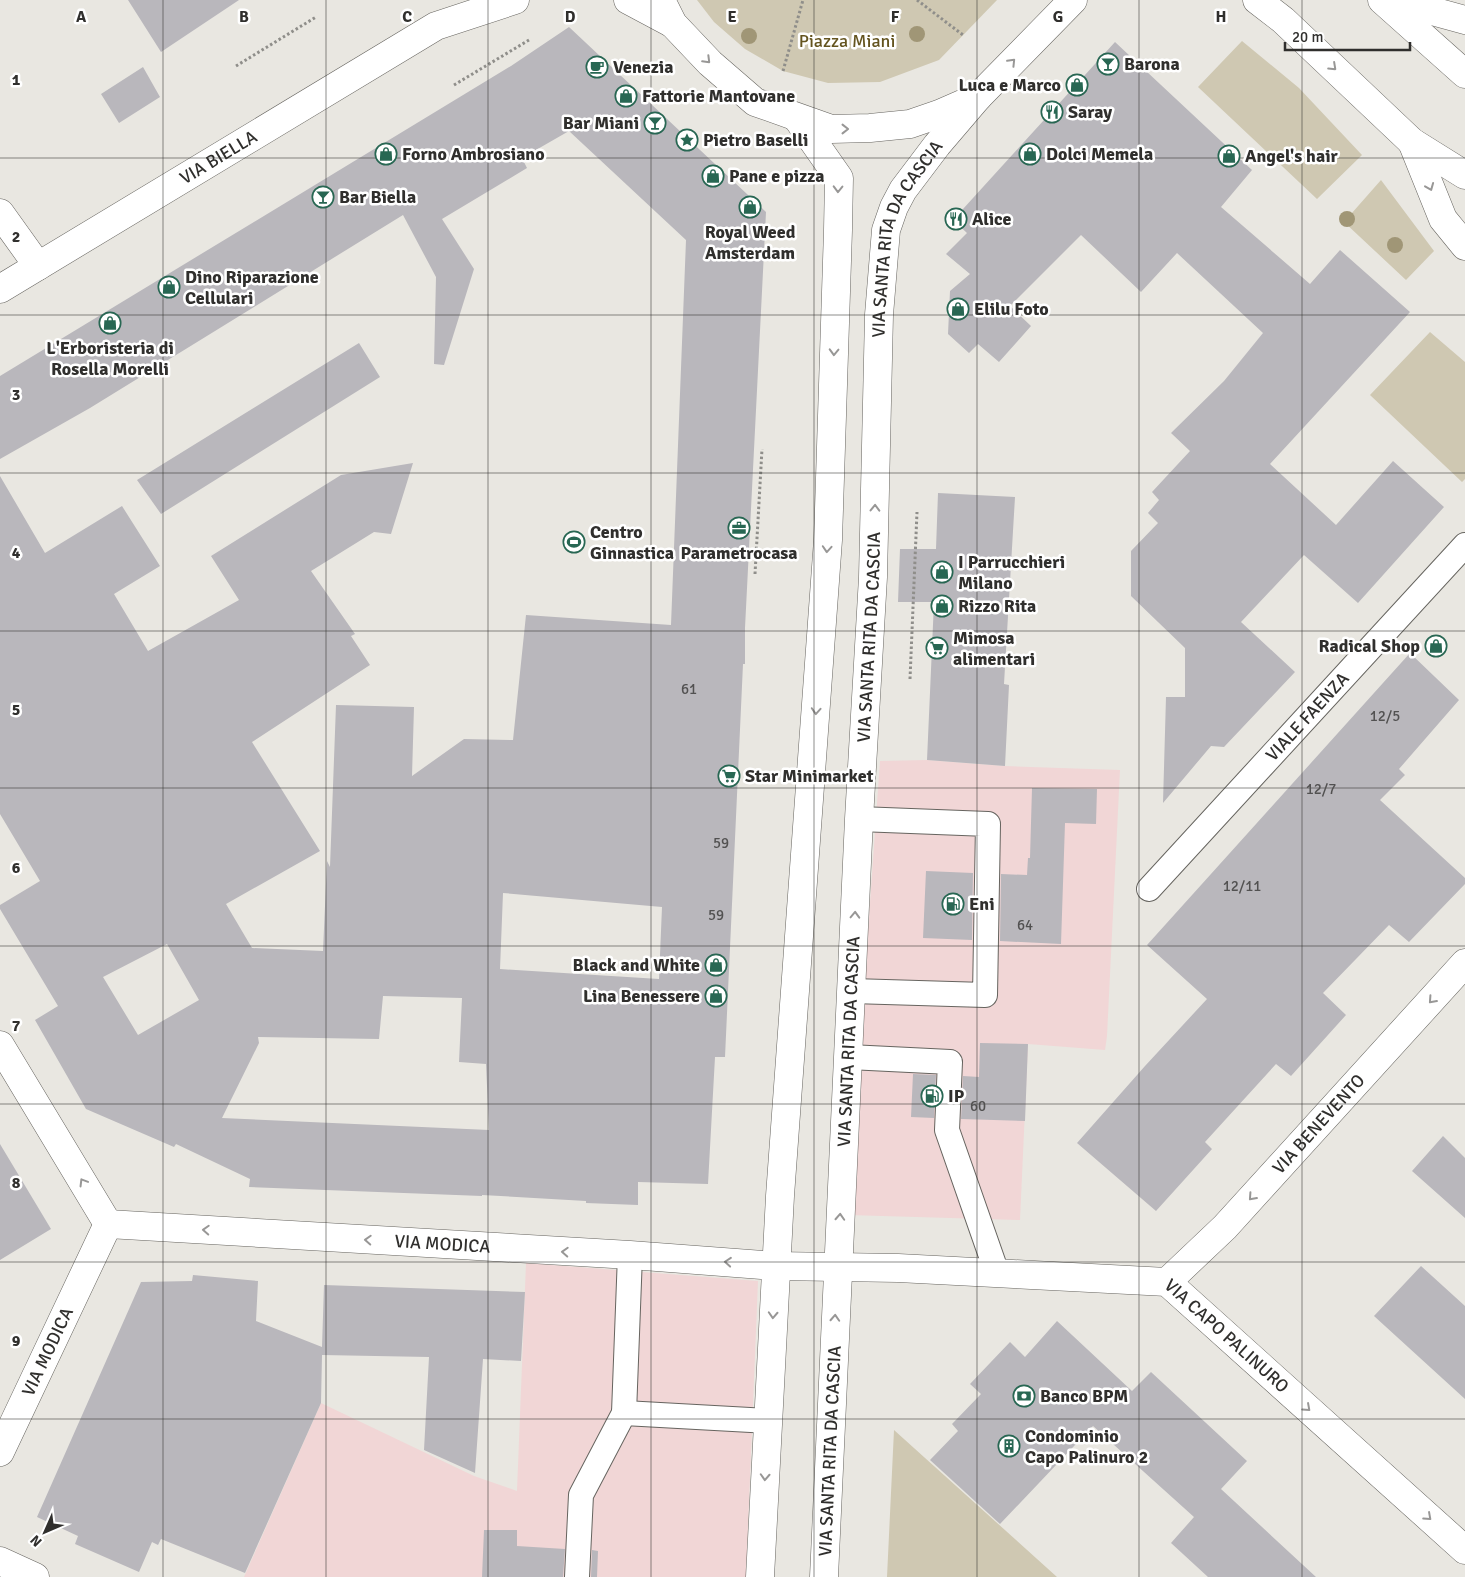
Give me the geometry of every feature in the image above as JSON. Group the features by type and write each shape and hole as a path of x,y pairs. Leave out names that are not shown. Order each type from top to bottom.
{"street":[{"path":"436,26 462,0"},
{"path":"436,26 515,0"},
{"path":"628,0 673,24"},
{"path":"660,0 673,24 710,63 755,102 831,129 910,124 978,97"},
{"name":"VIA SANTA RITA DA CASCIA","path":"824,1577 859,819 874,577 879,315 886,230 894,207 903,190 937,145 978,97 1072,0"},
{"path":"1257,0 1283,20 1412,142 1465,175"},
{"path":"1382,0 1465,74"},
{"path":"1392,0 1465,20"},
{"name":"VIA BIELLA","path":"0,289 436,26"},
{"path":"760,1577 776,1266 828,540 838,230 839,178 798,118"},
{"path":"1412,142 1443,219 1465,246"},
{"path":"0,213 38,266"},
{"name":"VIA BENEVENTO","path":"1167,1282 1226,1227 1465,964"},
{"path":"0,1045 108,1224"},
{"name":"VIA MODICA","path":"0,1452 108,1224 630,1255 776,1266"},
{"path":"776,1266 838,1266"},
{"name":"VIA CAPO PALINURO","path":"838,1266 1167,1282 1465,1550"},
{"path":"0,1561 35,1577"}],"lane":[{"name":"VIALE FAENZA","path":"1149,889 1465,545"},
{"path":"852,990 985,995 988,824 859,819"},
{"path":"849,1057 950,1062 947,1130 997,1273"},
{"path":"577,1577 581,1495 624,1412 630,1255"},
{"path":"624,1412 768,1421"}],"path":[{"path":"783,71 803,0"},
{"path":"917,0 963,35"},
{"path":"236,66 316,17"},
{"path":"454,85 529,40"},
{"path":"755,574 762,449"},
{"path":"910,679 917,512"}],"shaded area":[{"path":"927,760 1005,766 1120,770 1105,1050 1028,1044 1020,1220 848,1215 880,761"},
{"path":"526,1263 758,1281 746,1577 244,1577 321,1403 474,1476 517,1491"}],"green space":[{"name":"Piazza Miani","path":"697,0 997,0 939,60 880,82 828,83 783,71 745,49 714,22"},
{"path":"1242,41 1299,88 1362,155 1317,199 1198,87"},
{"path":"1381,180 1434,251 1406,280 1344,222"},
{"path":"1430,332 1465,362 1465,479 1462,482 1370,395"},
{"path":"894,1430 1057,1577 887,1577"}],"building":[{"path":"128,0 239,0 161,52"},
{"path":"569,27 766,212 725,1057 715,1057 708,1184 638,1182 638,1205 482,1195 249,1187 250,1179 176,1144 174,1147 86,1109 35,1020 58,1006 0,909 0,905 40,881 0,814 0,476 45,553 122,506 160,566 114,594 148,651 239,600 211,556 341,475 413,463 391,534 374,532 311,571 355,634 351,636 370,665 252,742 320,851 226,904 252,948 323,951 327,861 330,867 336,705 414,707 412,776 464,739 513,740 526,615 671,625 686,240 569,131 522,158 527,168 442,219 474,269 444,365 434,364 436,277 403,215 90,408 0,459 0,376 511,66","holes":["503,893 662,907 659,979 500,969","167,944 199,1000 138,1035 103,977","383,996 462,998 459,1062 486,1064 489,1130 222,1118 259,1043 258,1037 379,1039"]},
{"path":"1115,42 1252,170 1221,207 1310,284 1340,250 1410,312 1270,464 1336,525 1393,461 1444,507 1358,603 1304,555 1241,622 1295,672 1224,747 1211,746 1163,803 1166,697 1185,697 1185,648 1131,596 1131,551 1158,523 1148,513 1159,500 1152,492 1190,451 1171,433 1224,381 1263,333 1177,253 1141,292 1081,235 1010,306 1031,326 999,362 978,344 969,353 948,334 950,291 970,274 946,254 967,233 953,220"},
{"path":"143,67 160,97 119,123 101,94"},
{"path":"359,343 380,377 161,514 137,480"},
{"path":"938,493 1015,497 1004,684 1009,685 1005,766 927,760 934,602 898,602 900,549 936,549"},
{"path":"1410,653 1459,700 1399,769 1405,775 1380,800 1465,878 1465,884 1409,942 1389,925 1323,993 1346,1015 1291,1076 1276,1064 1205,1142 1212,1149 1156,1211 1077,1143 1207,999 1147,945"},
{"path":"1032,788 1097,789 1096,824 1065,823 1061,944 1000,941 1001,874 1027,875 1028,858 1030,858"},
{"path":"926,871 973,873 972,940 923,938"},
{"path":"980,1043 1028,1044 1025,1121 961,1119 963,1076 979,1077"},
{"path":"913,1074 936,1075 934,1118 911,1117"},
{"path":"1443,1136 1465,1158 1465,1218 1412,1171"},
{"path":"0,1144 51,1229 0,1260"},
{"path":"1421,1266 1465,1306 1465,1399 1374,1316"},
{"path":"193,1275 258,1281 256,1321 322,1347 324,1285 525,1292 521,1361 483,1359 475,1473 424,1450 429,1357 322,1355 321,1403 245,1573 161,1539 158,1545 152,1542 139,1572 75,1544 78,1536 37,1517 141,1282 192,1281"},
{"name":"Condominio Capo Palinuro 2","path":"1057,1321 1132,1391 1151,1372 1247,1461 1221,1489 1316,1577 1208,1577 1171,1543 1194,1517 1093,1426 1000,1524 930,1460 958,1431 952,1424 981,1394 970,1384 1010,1342 1025,1357"},
{"path":"484,1530 517,1530 517,1546 565,1549 563,1577 482,1577"},
{"path":"592,1550 598,1551 597,1577 591,1577"}],"place":[{"name":"Barona","path":"1108,64"},
{"name":"Venezia","path":"597,67"},
{"name":"Luca e Marco","path":"1077,85"},
{"name":"Fattorie Mantovane","path":"626,96"},
{"name":"Saray","path":"1052,112"},
{"name":"Bar Miani","path":"655,123"},
{"name":"Pietro Baselli","path":"687,140"},
{"name":"Forno Ambrosiano","path":"386,154"},
{"name":"Dolci Memela","path":"1030,154"},
{"name":"Angel's hair","path":"1229,156"},
{"name":"Pane e pizza","path":"713,176"},
{"name":"Bar Biella","path":"323,197"},
{"name":"Royal Weed Amsterdam","path":"750,207"},
{"name":"Alice","path":"956,219"},
{"name":"Dino Riparazione Cellulari","path":"169,287"},
{"name":"Elilu Foto","path":"958,309"},
{"name":"L'Erboristeria di Rosella Morelli","path":"110,323"},
{"name":"Parametrocasa","path":"739,528"},
{"name":"Centro Ginnastica","path":"574,542"},
{"name":"I Parrucchieri Milano","path":"942,572"},
{"name":"Rizzo Rita","path":"942,606"},
{"name":"Radical Shop","path":"1436,646"},
{"name":"Mimosa alimentari","path":"937,648"},
{"name":"Star Minimarket","path":"729,776"},
{"name":"Eni","path":"953,904"},
{"name":"Black and White","path":"716,965"},
{"name":"Lina Benessere","path":"716,996"},
{"name":"IP","path":"932,1096"},
{"name":"Banco BPM","path":"1024,1396"},
{"name":"Condominio Capo Palinuro 2","path":"1009,1446"}]}
